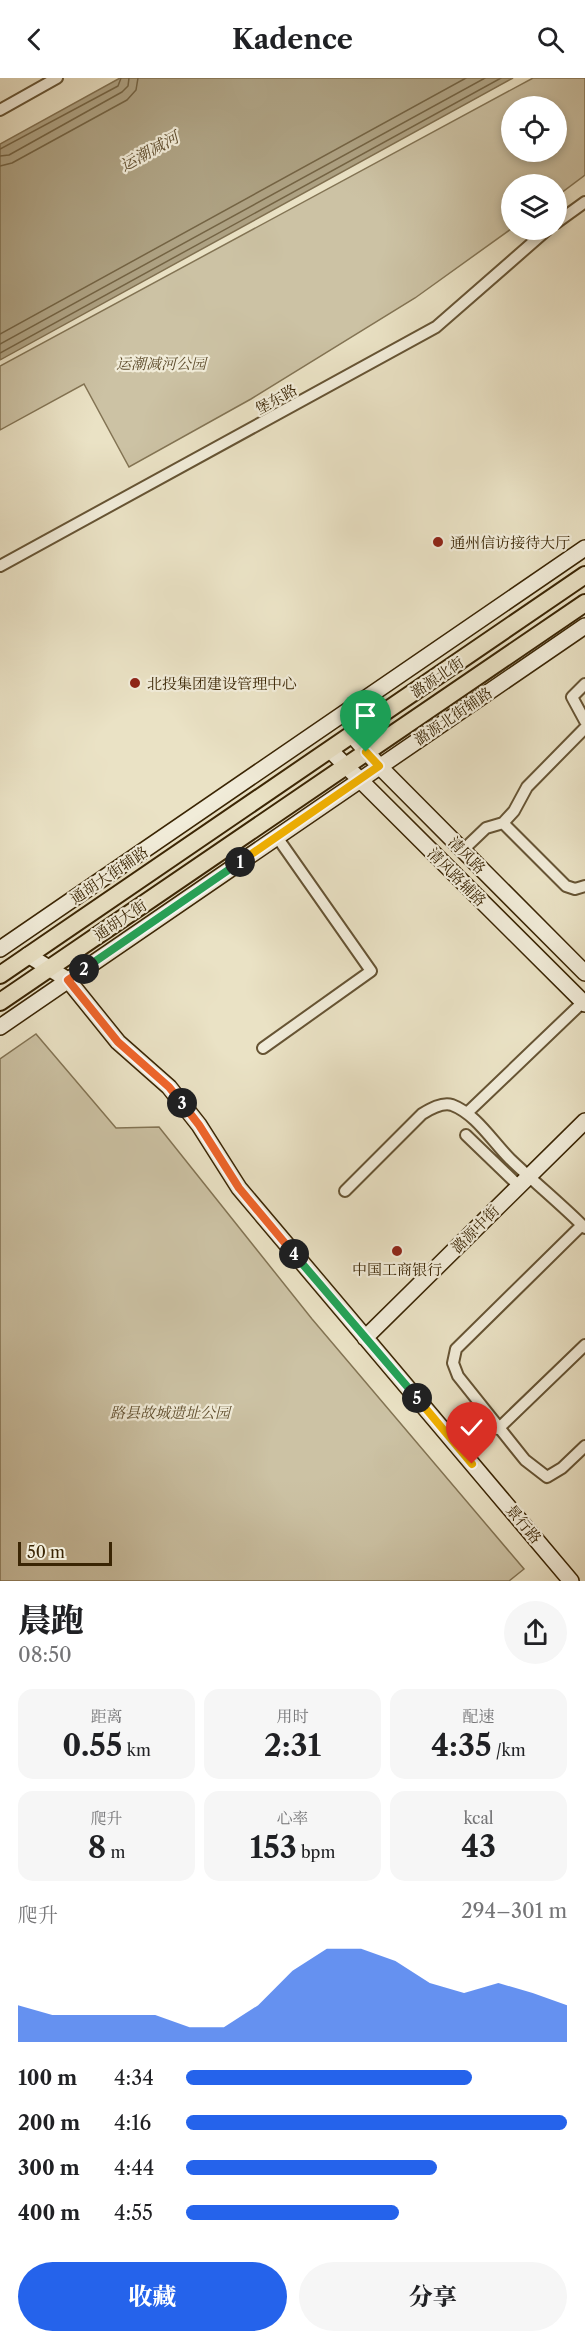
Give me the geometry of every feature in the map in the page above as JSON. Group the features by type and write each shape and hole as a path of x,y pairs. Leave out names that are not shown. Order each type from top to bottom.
{"main road":[{"name":"潞源北街","path":"229,819 585,575"},
{"name":"潞源北街","path":"241,837 585,603"},
{"name":"通胡大街","path":"0,975 229,819"},
{"name":"通胡大街","path":"0,1002 241,837"}],"street":[{"path":"0,110 57,78"},
{"path":"567,215 585,202"},
{"name":"堡东路","path":"0,566 436,327 536,240"},
{"name":"通胡大街辅路","path":"0,949 585,548"},
{"name":"潞源北街辅路","path":"68,980 585,626"},
{"path":"585,684 572,697 585,721"},
{"path":"463,850 486,828 503,823 514,811 527,787 585,728"},
{"name":"清风路","path":"352,735 379,766 585,973"},
{"name":"清风路辅路","path":"330,750 584,1002"},
{"path":"503,823 566,886 575,889 585,886"},
{"path":"263,1048 371,971 277,837"},
{"name":"景行路","path":"28,955 68,980 118,1042 169,1087 199,1125 239,1188 572,1581"},
{"path":"0,1027 68,980"},
{"path":"467,1113 584,1002"},
{"path":"345,1191 422,1114 435,1107 450,1104 467,1113 511,1160 524,1181"},
{"name":"潞源中街","path":"365,1338 585,1120"},
{"path":"466,1135 583,1227 456,1349 453,1363 458,1376 498,1429 525,1460 547,1477 562,1468 585,1446"},
{"path":"498,1429 585,1345"}],"green space":[{"name":"运潮减河公园","path":"533,78 585,78 585,175 567,188 567,174 501,174 501,236 415,298 251,399 129,467 84,384 0,430 0,366"},
{"name":"路县故城遗址公园","path":"36,1034 116,1128 159,1127 312,1319 524,1569 509,1581 0,1581 0,1059"}],"water":[{"name":"运潮减河","path":"120,78 513,78 0,360 0,144"}],"place":[{"name":"通州信访接待大厅","path":"438,542"},
{"name":"北投集团建设管理中心","path":"135,683"},
{"name":"中国工商银行","path":"397,1251"}],"route":[{"path":"366,752 379,766 68,980 118,1042 169,1087 199,1125 239,1188 472,1464"}]}
